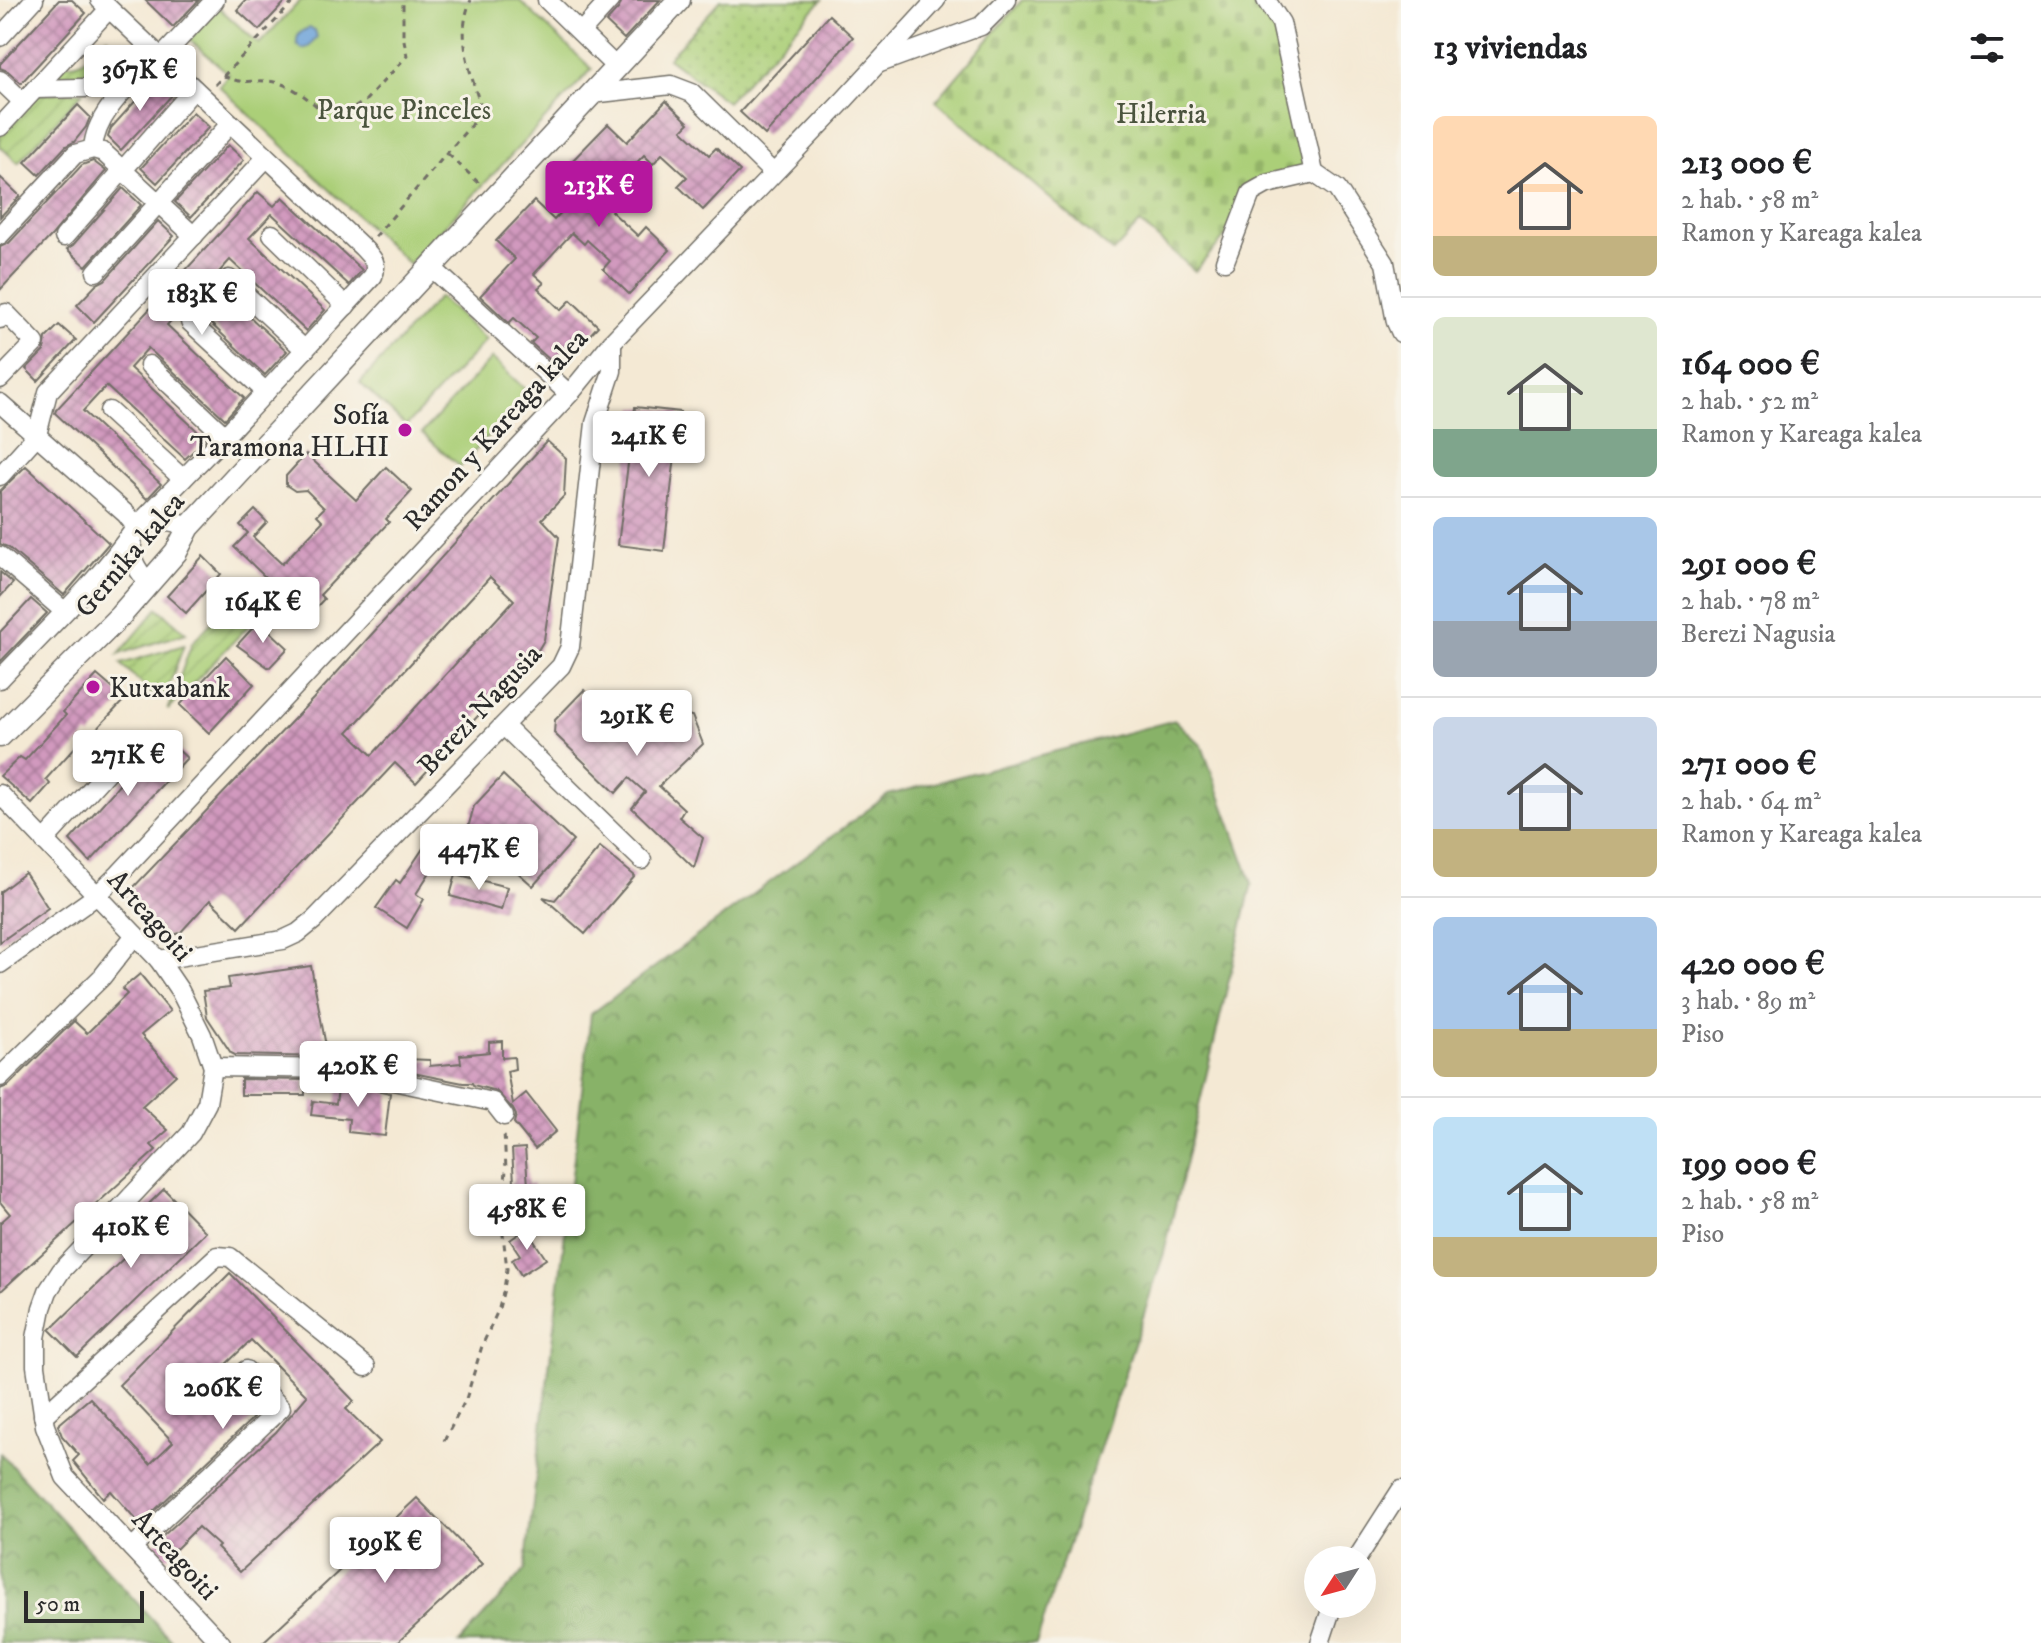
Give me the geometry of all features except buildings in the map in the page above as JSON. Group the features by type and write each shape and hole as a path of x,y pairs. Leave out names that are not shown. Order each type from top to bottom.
{"main road":[{"name":"Gernika kalea","path":"0,736 120,616 176,552 189,527 679,0"}],"street":[{"path":"0,37 34,0"},
{"path":"93,149 94,136 106,114 215,0"},
{"path":"547,0 616,67"},
{"path":"581,32 610,0"},
{"name":"Ramon y Kareaga kalea","path":"0,964 96,896 323,659 569,394 612,342 936,0"},
{"path":"876,65 981,26 1007,0"},
{"path":"1266,0 1281,23 1314,173 1337,189 1385,263 1396,322 1401,333"},
{"path":"0,127 104,4 362,247 375,261 376,268 373,276 346,306 136,527 123,546 0,679"},
{"path":"0,80 29,96 129,87"},
{"path":"591,94 671,85 692,93 773,173"},
{"path":"64,237 199,94"},
{"path":"96,272 230,124"},
{"path":"0,235 75,154 93,149 103,152 194,236"},
{"path":"0,476 37,435 48,392 266,158"},
{"path":"1225,261 1251,193 1267,184 1314,173"},
{"path":"272,234 346,306"},
{"path":"430,266 569,394 579,391 584,395 595,423"},
{"path":"229,279 305,350"},
{"path":"0,319 6,313 35,343 0,379"},
{"path":"190,322 266,392"},
{"name":"Berezi Nagusia","path":"159,960 283,940 298,933 505,727 561,666 570,647 595,423 612,371 612,342"},
{"path":"149,365 225,436"},
{"path":"589,372 599,377 604,391"},
{"path":"0,403 126,514 136,527"},
{"path":"109,411 183,479"},
{"path":"136,527 158,519 189,527"},
{"path":"136,527 130,549 133,565 149,584"},
{"path":"0,556 64,611"},
{"path":"505,727 642,860"},
{"path":"44,841 114,764"},
{"name":"Arteagoiti","path":"0,794 159,960 180,991 202,1035 213,1067 207,1103 191,1133 61,1271 48,1291 36,1338 36,1366 43,1416 65,1477 221,1643"},
{"path":"0,1077 102,977 135,935"},
{"path":"213,1067 336,1069 493,1102 504,1116"},
{"path":"43,1416 217,1256 230,1257 366,1367"},
{"path":"132,1548 281,1408 246,1370"},
{"path":"1365,1546 1401,1490"},
{"path":"1320,1643 1328,1618"}],"path":[{"path":"199,94 223,76 295,0"},
{"path":"223,76 242,83 267,81 287,86 327,115 351,110 365,101 407,56 403,35 403,0"},
{"path":"362,247 382,231 478,117 481,108 463,40 466,10 471,0"},
{"path":"447,153 485,189"},
{"path":"444,1441 466,1399 504,1289 507,1269 502,1226 506,1169 504,1116"}],"green space":[{"name":"Parque Pinceles","path":"301,0 519,0 592,69 409,264 219,86 229,74 189,39 218,7 259,44"},
{"path":"721,0 822,0 727,102 668,58"},
{"name":"Hilerria","path":"1022,0 1256,0 1279,34 1311,170 1249,184 1231,230 1195,271 1140,223 1113,252 936,101"},
{"path":"107,37 121,51 90,84 38,86 60,63 81,61"},
{"path":"83,92 18,163 0,146 0,129 32,94"},
{"path":"439,297 486,340 406,426 360,383"},
{"path":"492,358 529,393 460,467 422,433"},
{"path":"247,585 269,604 168,710 192,643"},
{"path":"158,608 186,633 119,654"},
{"path":"184,645 167,691 157,699 121,664"},
{"path":"1175,720 1202,746 1252,883 1164,1253 1036,1643 459,1643 525,1570 591,1014 888,795"},
{"path":"0,1453 174,1643 0,1643"}],"water":[{"path":"310,28 315,30 317,37 309,47 302,49 297,44 297,38"}],"place":[{"name":"Sofía Taramona HLHI","path":"405,430"},
{"name":"Kutxabank","path":"93,687"}]}
